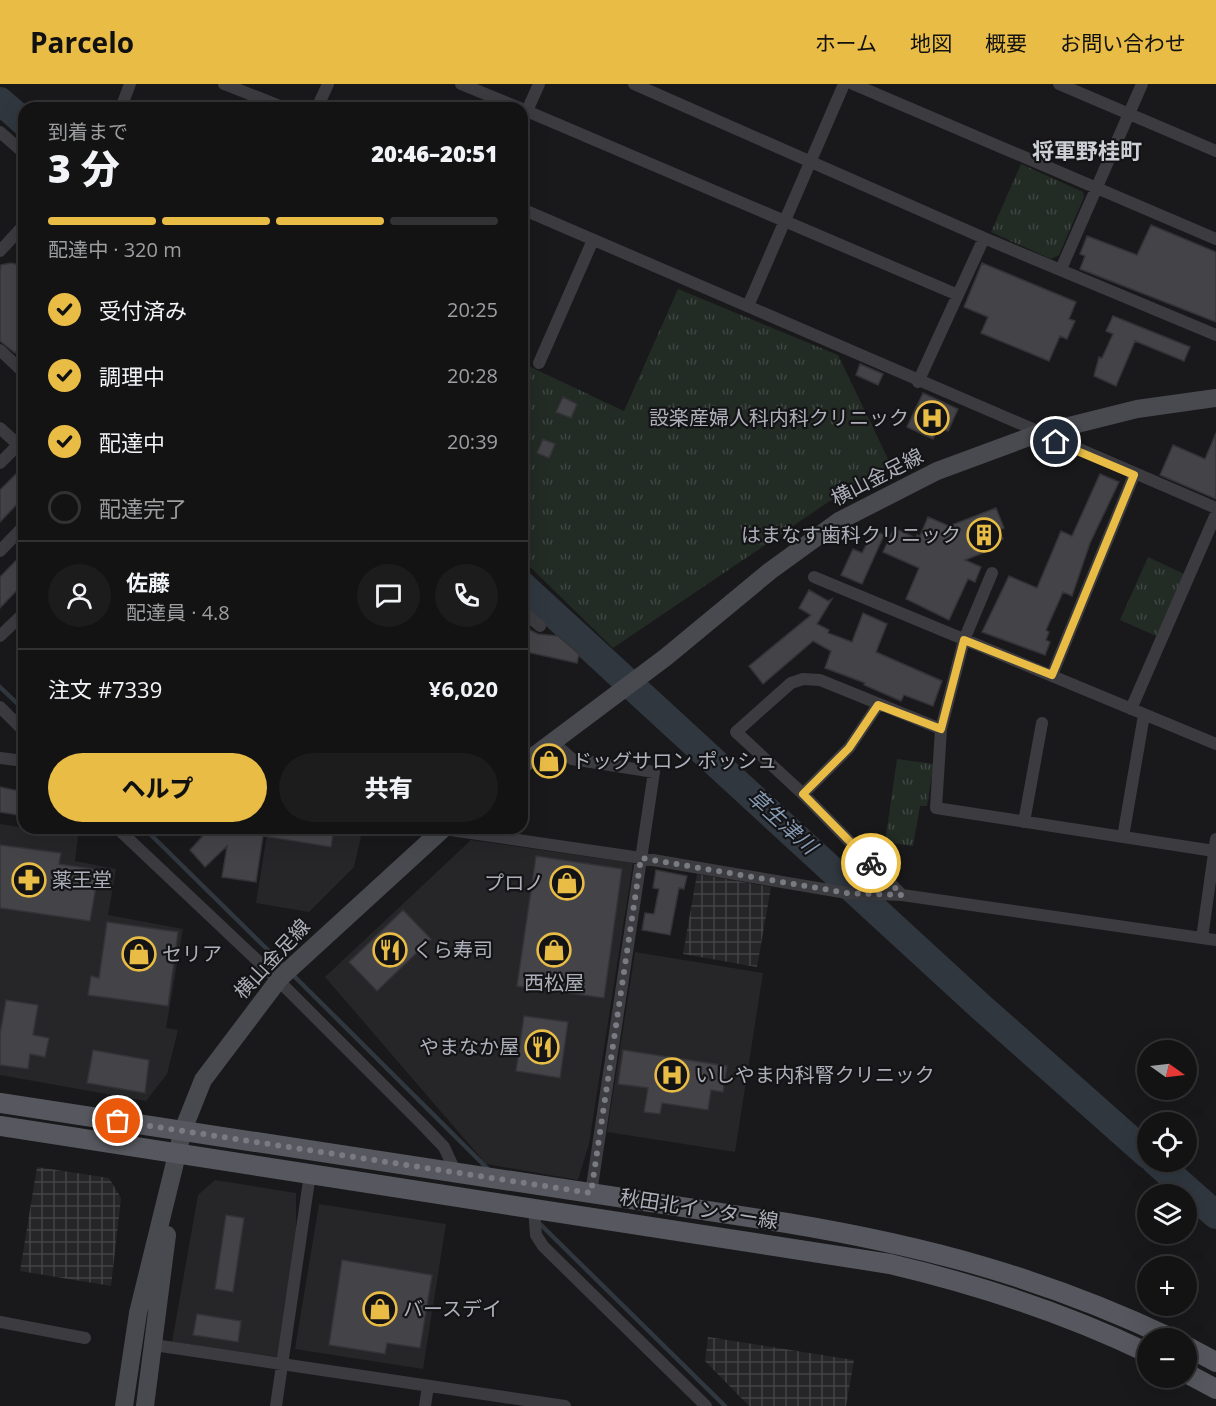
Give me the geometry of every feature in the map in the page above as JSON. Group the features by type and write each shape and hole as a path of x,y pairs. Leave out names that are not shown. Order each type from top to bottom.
{"main road":[{"name":"秋田北インター線","path":"0,1103 512,1180 900,1243 1035,1282 1117,1313 1149,1328"},
{"name":"秋田北インター線","path":"0,1126 509,1204 533,1212 825,1252 890,1264 954,1280 1041,1308 1137,1348"},
{"path":"1197,1352 1216,1362"},
{"path":"1197,1379 1216,1389"}],"street":[{"path":"123,102 130,84"},
{"path":"224,84 270,102"},
{"path":"320,102 327,84"},
{"path":"461,84 499,102"},
{"path":"528,103 538,84"},
{"path":"634,84 810,159 984,238 1216,335"},
{"path":"748,306 844,84"},
{"path":"853,84 1216,238"},
{"path":"1059,84 1216,151"},
{"path":"1061,270 1142,84"},
{"path":"528,115 958,295"},
{"path":"0,132 18,148"},
{"path":"528,212 1037,434 1216,508"},
{"path":"0,251 18,232"},
{"path":"918,382 984,238"},
{"path":"539,363 593,240"},
{"path":"0,350 18,367"},
{"name":"横山金足線","path":"528,761 666,657 770,571 839,521 937,471 1037,434 1137,409 1216,398"},
{"path":"0,428 18,445"},
{"path":"0,463 18,450"},
{"path":"1052,675 1134,475"},
{"path":"1131,709 1216,514"},
{"path":"0,551 18,532"},
{"path":"992,573 964,640 941,729 936,808 1123,837 1215,845 1202,938"},
{"path":"814,577 1216,744"},
{"path":"528,616 540,626"},
{"path":"0,636 18,619"},
{"path":"902,895 803,794 736,732 791,683 803,679 820,680 941,729"},
{"path":"803,794 849,748 878,705"},
{"path":"0,706 18,725"},
{"path":"1123,837 1144,715"},
{"path":"1024,822 1042,723"},
{"path":"554,743 572,759 654,772 591,1193"},
{"path":"0,758 18,760"},
{"path":"123,834 279,979 444,1147 456,1173"},
{"name":"横山金足線","path":"124,1406 138,1313 183,1130 203,1080 279,979 434,834"},
{"path":"481,834 847,893 902,895 1216,940"},
{"name":"横山金足線","path":"145,1406 177,1153"},
{"path":"276,1406 310,1174"},
{"path":"533,1212 543,1246 706,1406"},
{"path":"0,1322 85,1338"},
{"path":"154,1345 565,1406"},
{"path":"425,1406 428,1386"}],"shaded area":[{"path":"0,824 18,827 18,834 78,836 75,861 116,869 108,915 183,929 166,1028 178,1030 167,1074 146,1101 0,1075"},
{"path":"267,834 362,834 354,867 309,912 256,903"},
{"path":"471,840 633,863 589,1144 578,1180 486,1164 325,977"},
{"path":"697,874 771,887 757,967 683,954"},
{"path":"635,952 763,973 735,1152 607,1132"},
{"path":"37,1167 109,1178 121,1198 111,1286 20,1271"},
{"path":"215,1180 296,1193 296,1236 278,1357 172,1342 198,1195"},
{"path":"319,1204 446,1224 423,1369 295,1349"},
{"path":"708,1337 854,1360 846,1406 749,1406 705,1361"}],"green space":[{"path":"1021,164 1083,192 1084,197 1059,255 1051,259 991,232"},
{"path":"678,289 838,355 891,465 852,486 613,648 528,565 528,366 624,411"},
{"path":"1148,557 1184,574 1156,636 1120,620"},
{"path":"897,759 934,764 927,806 920,806 913,846 885,842"}],"building":[{"path":"1151,225 1216,252 1216,322 1080,269 1085,256 1080,254 1087,236 1137,255"},
{"path":"982,263 1076,302 1069,319 1075,321 1067,339 1060,336 1049,361 981,333 988,317 964,307"},
{"path":"1,265 18,265 18,350 15,353 0,341"},
{"path":"1113,316 1190,347 1184,361 1135,341 1116,386 1094,376 1099,357 1102,358 1113,334 1106,331"},
{"path":"860,364 883,374 878,385 856,375"},
{"name":"設楽産婦人科内科クリニック","path":"923,393 958,409 948,431 938,427 933,439 907,427"},
{"path":"563,397 577,404 571,418 556,412"},
{"path":"1216,433 1216,499 1160,475 1173,445 1205,459"},
{"path":"543,439 555,444 549,458 537,453"},
{"path":"18,474 18,503 0,522 0,490"},
{"path":"1100,474 1119,482 1090,543 1072,596 1063,592 1046,630 1049,632 1046,640 1050,642 1045,655 982,632 1009,576 1037,588 1061,531 1072,536"},
{"path":"996,508 1004,528 999,530 1003,539 983,547 985,552 965,560 981,567 975,582 968,579 949,620 906,599 919,568 883,552 894,528 916,538 917,535 920,536 928,517 949,526"},
{"path":"874,530 884,535 862,584 841,575 853,549 862,553"},
{"path":"18,558 18,589 0,608 0,577"},
{"path":"809,590 828,601 832,599 817,624 829,630 828,633 852,642 863,613 887,624 876,652 942,681 933,706 904,695 901,701 864,685 865,683 825,668 831,651 813,641 763,684 749,666 811,615 799,608"},
{"path":"528,629 538,634 558,636 579,654 577,663 528,652"},
{"path":"0,787 18,791 18,815 0,812"},
{"path":"204,834 333,834 331,847 263,836 256,882 222,877 227,846 205,867 190,850"},
{"name":"薬王堂","path":"0,845 61,853 59,864 99,870 90,921 0,908"},
{"path":"536,856 622,869 604,998 517,986"},
{"path":"656,870 687,876 684,889 679,888 670,935 642,930 645,913 654,914 659,889 653,888"},
{"name":"くら寿司","path":"403,910 431,939 377,991 349,962"},
{"name":"セリア","path":"107,922 178,932 168,1006 88,995 91,976 99,978"},
{"path":"6,1000 38,1005 33,1035 49,1038 45,1057 30,1054 28,1069 0,1065 0,1034"},
{"name":"やまなか屋","path":"524,1016 568,1022 560,1078 516,1071"},
{"path":"93,1050 149,1060 145,1093 87,1083"},
{"name":"いしやま内科腎クリニック","path":"623,1050 727,1066 723,1092 711,1090 708,1110 662,1103 660,1114 644,1112 648,1088 618,1084"},
{"path":"226,1215 244,1218 233,1292 215,1289"},
{"name":"バースデイ","path":"342,1260 432,1275 420,1348 387,1343 385,1354 329,1345"},
{"path":"197,1314 241,1321 238,1342 193,1335"}],"waterway":[{"name":"草生津川","path":"0,101 18,117"},
{"name":"草生津川","path":"528,591 981,1007 1137,1145"},
{"path":"0,687 18,704"},
{"path":"150,834 285,967"},
{"path":"291,973 489,1170"},
{"name":"草生津川","path":"1167,1172 1216,1215"},
{"path":"538,1222 725,1406"}],"way so far":[{"path":"118,1121 591,1193 641,858 847,893 902,895 871,863"}],"place":[{"name":"設楽産婦人科内科クリニック","path":"932,418"},
{"name":"はまなす歯科クリニック","path":"984,535"},
{"name":"ドッグサロン ポッシュ","path":"549,761"},
{"name":"薬王堂","path":"29,880"},
{"name":"プロノ","path":"567,883"},
{"name":"くら寿司","path":"390,950"},
{"name":"西松屋","path":"554,950"},
{"name":"セリア","path":"139,954"},
{"name":"やまなか屋","path":"542,1047"},
{"name":"いしやま内科腎クリニック","path":"672,1075"},
{"name":"バースデイ","path":"380,1309"}],"district":[{"name":"将軍野桂町","path":"1087,151"}],"route":[{"path":"871,863 803,794 849,748 878,705 941,729 964,640 1052,675 1134,475 1056,442"}]}
